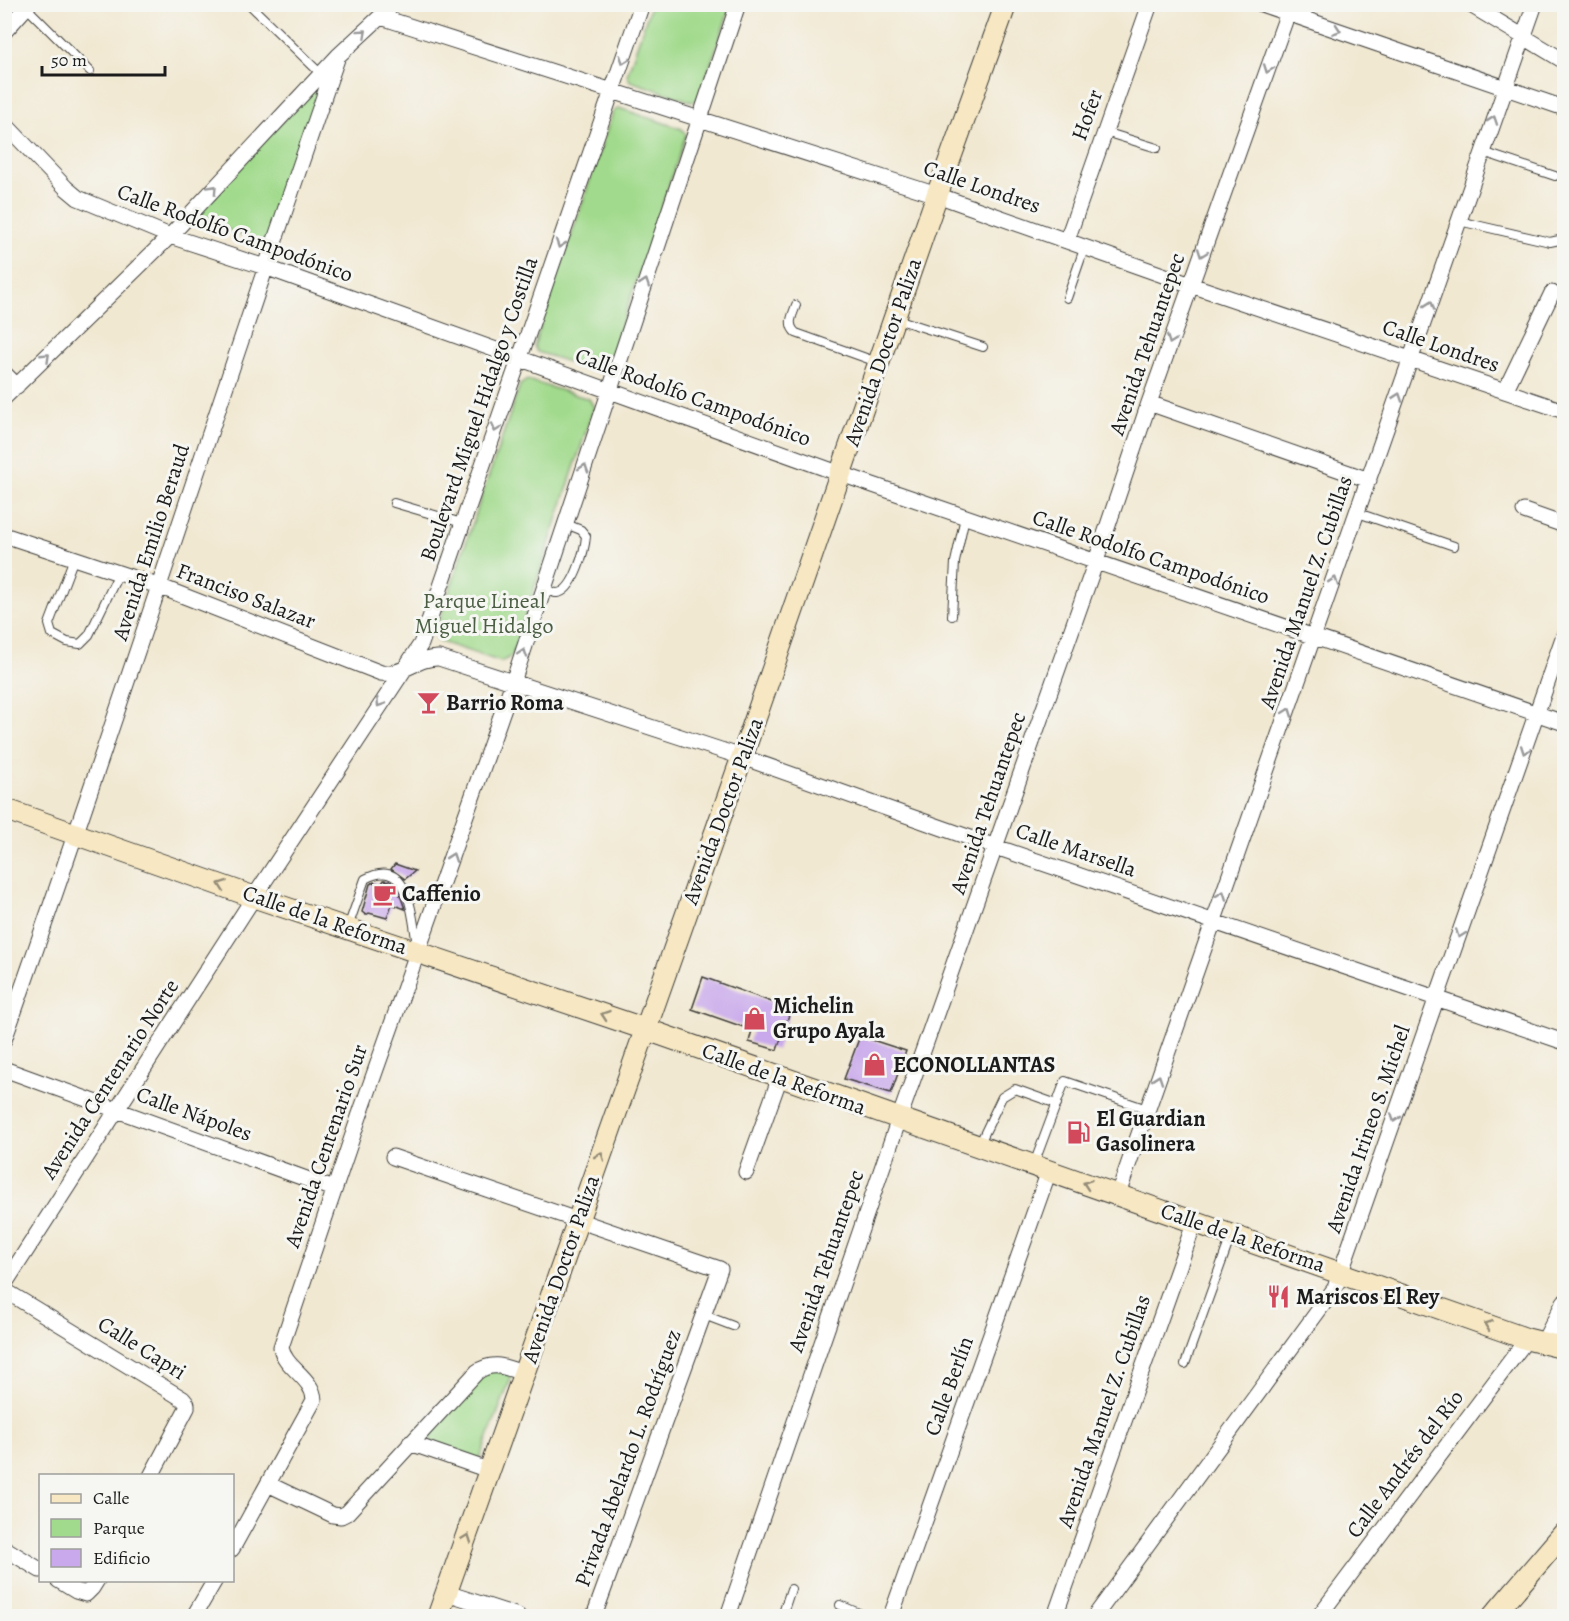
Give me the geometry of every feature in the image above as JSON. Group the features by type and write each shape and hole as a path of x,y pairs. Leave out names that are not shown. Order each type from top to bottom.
{"main road":[{"name":"Avenida Doctor Paliza","path":"438,1617 742,757 878,362 1006,4"},
{"name":"Calle de la Reforma","path":"4,809 254,897 645,1029 1535,1341 1564,1348"},
{"path":"1493,1617 1564,1533"}],"street":[{"path":"4,398 170,236 338,56 394,4"},
{"name":"Boulevard Miguel Hidalgo y Costilla","path":"254,897 421,644 642,4"},
{"path":"418,952 513,682 738,4"},
{"name":"Hofer","path":"1067,240 1150,4"},
{"path":"1261,4 1289,9 1564,108"},
{"path":"1469,4 1564,61"},
{"name":"Avenida Manuel Z. Cubillas","path":"1118,1194 1535,4"},
{"path":"4,32 28,6"},
{"name":"Avenida Tehuantepec","path":"728,1617 899,1119 1289,9"},
{"name":"Calle Londres","path":"381,17 937,195 1191,285 1564,411"},
{"name":"Avenida Emilio Beraud","path":"4,1040 78,834 161,587 264,267 338,56"},
{"name":"Calle Rodolfo Campodónico","path":"4,123 78,198 170,236 521,358 841,474 1564,723"},
{"path":"1505,391 1552,292"},
{"path":"4,373 17,386"},
{"path":"1149,403 1369,480"},
{"path":"1524,511 1564,525"},
{"name":"Franciso Salazar","path":"4,535 161,587 381,673 389,674 402,670"},
{"name":"Avenida Irineo S. Michel","path":"1095,1617 1335,1288 1538,715 1564,635"},
{"name":"Calle Marsella","path":"402,670 428,657 439,658 742,757 996,847 1564,1042"},
{"name":"Avenida Centenario Norte","path":"4,1285 254,897"},
{"name":"Avenida Centenario Sur","path":"270,1485 314,1400 311,1387 284,1355 281,1347 418,952"},
{"name":"Calle Nápoles","path":"4,1069 334,1189"},
{"path":"746,1173 780,1077"},
{"path":"393,1157 578,1221"},
{"name":"Calle Berlín","path":"891,1617 1042,1168"},
{"name":"Privada Abelardo L. Rodríguez","path":"578,1221 720,1269 594,1617"},
{"name":"Avenida Manuel Z. Cubillas","path":"1055,1617 1195,1221"},
{"name":"Calle Capri","path":"4,1290 183,1399 187,1408 152,1474"},
{"name":"Calle Andrés del Río","path":"1319,1617 1564,1302"},
{"path":"234,1546 270,1485 333,1515 341,1516 347,1513 468,1381 484,1367 500,1365 525,1374"},
{"path":"410,1443 491,1471"},
{"path":"4,1548 39,1569"},
{"path":"60,1582 86,1594 96,1582"},
{"path":"194,1617 214,1582"},
{"path":"447,1593 518,1617"}],"lane":[{"path":"28,6 90,71"},
{"path":"252,6 321,74"},
{"path":"1105,132 1157,148"},
{"path":"1483,152 1555,176"},
{"path":"1459,221 1550,242 1564,239"},
{"path":"1067,298 1085,246"},
{"path":"796,305 790,322 791,329 796,333 878,362"},
{"path":"895,318 983,347"},
{"path":"394,503 462,523"},
{"path":"1358,513 1454,546"},
{"path":"952,616 955,562 965,517"},
{"path":"544,589 557,593 566,590 572,583 585,544 585,536 581,530 566,524"},
{"path":"74,558 49,624 52,634 67,642 80,644 89,635 119,573"},
{"path":"347,928 365,879 375,874 389,876 401,882 408,891 418,952"},
{"path":"1042,1168 1057,1104 1065,1082 1147,1109"},
{"path":"979,1147 1002,1096 1015,1089 1057,1104"},
{"path":"1185,1364 1232,1234"},
{"name":"Privada Abelardo L. Rodríguez","path":"704,1315 733,1326"},
{"path":"782,1617 791,1589"},
{"path":"840,1605 866,1617"}],"green space":[{"path":"651,5 731,5 699,98 693,102 630,81 627,75"},
{"path":"324,78 270,245 189,216"},
{"path":"619,108 682,129 686,135 607,367 600,372 537,352 534,346 613,112"},
{"name":"Parque Lineal Miguel Hidalgo","path":"527,380 589,399 594,407 512,656 501,662 438,641 435,633 520,385"},
{"path":"493,1370 512,1376 479,1460 431,1442 430,1434 481,1375"}],"building":[{"path":"395,864 415,871 405,879 391,869"},
{"path":"384,880 395,886 394,889 398,891 405,909 392,904 387,918 369,913 366,915 362,912 370,884 374,882 381,885"},
{"name":"Michelin Grupo Ayala","path":"703,977 791,1009 777,1050 749,1042 752,1030 692,1009"},
{"name":"ECONOLLANTAS","path":"860,1036 906,1051 891,1093 844,1079"}],"place":[{"name":"Barrio Roma","path":"428,703"},
{"name":"Caffenio","path":"384,894"},
{"name":"Michelin Grupo Ayala","path":"755,1019"},
{"name":"ECONOLLANTAS","path":"875,1065"},
{"name":"El Guardian Gasolinera","path":"1078,1132"},
{"name":"Mariscos El Rey","path":"1278,1297"}]}
